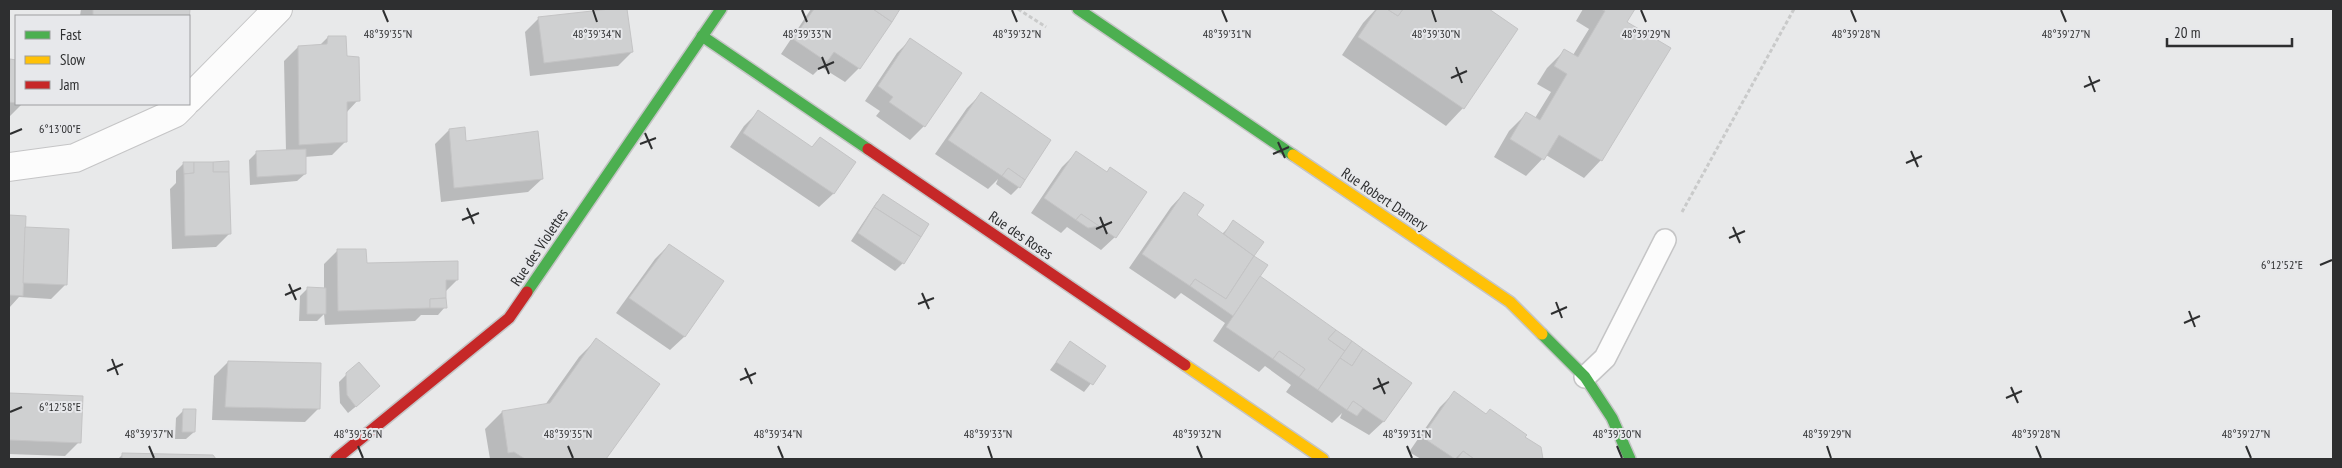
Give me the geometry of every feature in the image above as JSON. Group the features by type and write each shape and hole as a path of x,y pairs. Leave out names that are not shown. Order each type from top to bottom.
{"street":[{"path":"190,98 278,9"},
{"name":"Rue des Violettes","path":"336,459 509,318 721,9"},
{"name":"Rue Robert Damery","path":"1078,9 1510,302 1585,377 1612,418 1630,459"},
{"name":"Rue des Roses","path":"702,36 1323,459"},
{"path":"9,167 75,158 175,113 183,105"}],"lane":[{"path":"1585,377 1605,358 1666,240"}],"path":[{"path":"1666,240 1794,9"}],"building":[{"path":"93,9 190,9 190,15 93,15"},
{"path":"610,9 627,9 633,52 544,63 538,17"},
{"path":"814,9 873,9 892,22 860,69 834,52 827,62 793,39"},
{"path":"873,9 900,9 892,22"},
{"path":"1377,9 1387,9 1398,16 1403,9 1489,9 1518,29 1464,109 1358,37"},
{"path":"1387,9 1403,9 1398,16"},
{"path":"1601,9 1635,9 1627,22 1671,48 1602,161 1559,135 1544,160 1510,139 1526,112 1540,120 1567,74 1554,66 1564,49 1578,57 1605,11"},
{"path":"328,36 346,36 347,56 359,57 360,101 347,102 347,142 299,145 298,46 327,44"},
{"path":"910,38 962,73 925,127 889,102 893,97 878,86"},
{"path":"10,59 15,60 15,103 9,102"},
{"path":"981,92 1051,140 1025,180 1008,168 1002,176 948,140"},
{"path":"758,110 812,147 820,137 856,162 834,194 743,133"},
{"path":"465,127 466,141 538,131 543,179 454,188 449,129"},
{"path":"306,149 306,174 257,177 256,151"},
{"path":"1076,151 1107,172 1110,167 1147,192 1116,238 1081,214 1076,220 1044,198"},
{"path":"229,161 229,172 213,172 213,162"},
{"path":"183,162 194,162 194,173 184,174"},
{"path":"194,162 213,162 213,172 229,172 231,234 185,236 184,174 194,173"},
{"path":"1008,168 1025,180 1020,188 1002,176"},
{"path":"1184,192 1204,205 1197,215 1254,256 1226,299 1195,279 1190,286 1142,254"},
{"path":"883,194 929,224 921,237 874,207"},
{"path":"874,207 921,237 904,264 858,233"},
{"path":"1081,214 1099,226 1088,228 1076,220"},
{"path":"9,215 26,216 23,296 9,295"},
{"path":"1233,220 1264,242 1254,256 1224,234"},
{"path":"25,227 69,229 67,285 23,283"},
{"path":"669,244 724,281 685,337 629,298"},
{"path":"337,249 366,249 367,263 458,261 458,280 446,280 446,298 430,299 430,308 338,311"},
{"path":"1254,256 1268,265 1233,316 1190,286 1195,279 1226,299"},
{"path":"1260,276 1336,330 1328,339 1345,351 1318,390 1299,377 1305,369 1279,351 1273,359 1226,327"},
{"path":"307,287 326,288 326,314 307,314"},
{"path":"446,298 447,308 430,308 430,299"},
{"path":"1336,330 1352,341 1345,351 1328,339"},
{"path":"596,338 660,384 606,459 525,459 514,452 508,453 502,411 550,403"},
{"path":"1070,341 1106,366 1093,385 1056,362"},
{"path":"1352,341 1363,349 1352,366 1340,358"},
{"path":"1363,349 1412,383 1384,422 1353,401 1347,410 1318,390 1340,358 1352,366"},
{"path":"1279,351 1305,369 1299,377 1273,359"},
{"path":"228,361 321,363 320,409 225,407"},
{"path":"359,362 380,386 356,407 347,395 346,373"},
{"path":"1454,391 1486,414 1490,409 1527,435 1525,437 1541,447 1543,459 1474,459 1463,451 1455,459 1422,437"},
{"path":"9,393 83,396 81,443 9,440"},
{"path":"1353,401 1363,408 1357,416 1347,410"},
{"path":"183,409 196,409 195,432 182,432"},
{"path":"1463,451 1474,459 1457,459"},
{"path":"122,453 213,455 216,459 122,459"}],"traffic: fast":[{"path":"527,292 721,9"},
{"path":"1078,9 1293,155"},
{"path":"702,36 868,149"},
{"path":"1542,334 1585,377 1612,418 1630,459"}],"traffic: slow":[{"path":"1293,155 1510,302 1542,334"},
{"path":"1185,365 1323,459"}],"traffic: jam":[{"path":"868,149 1185,365"},
{"path":"336,459 509,318 527,292"}]}
